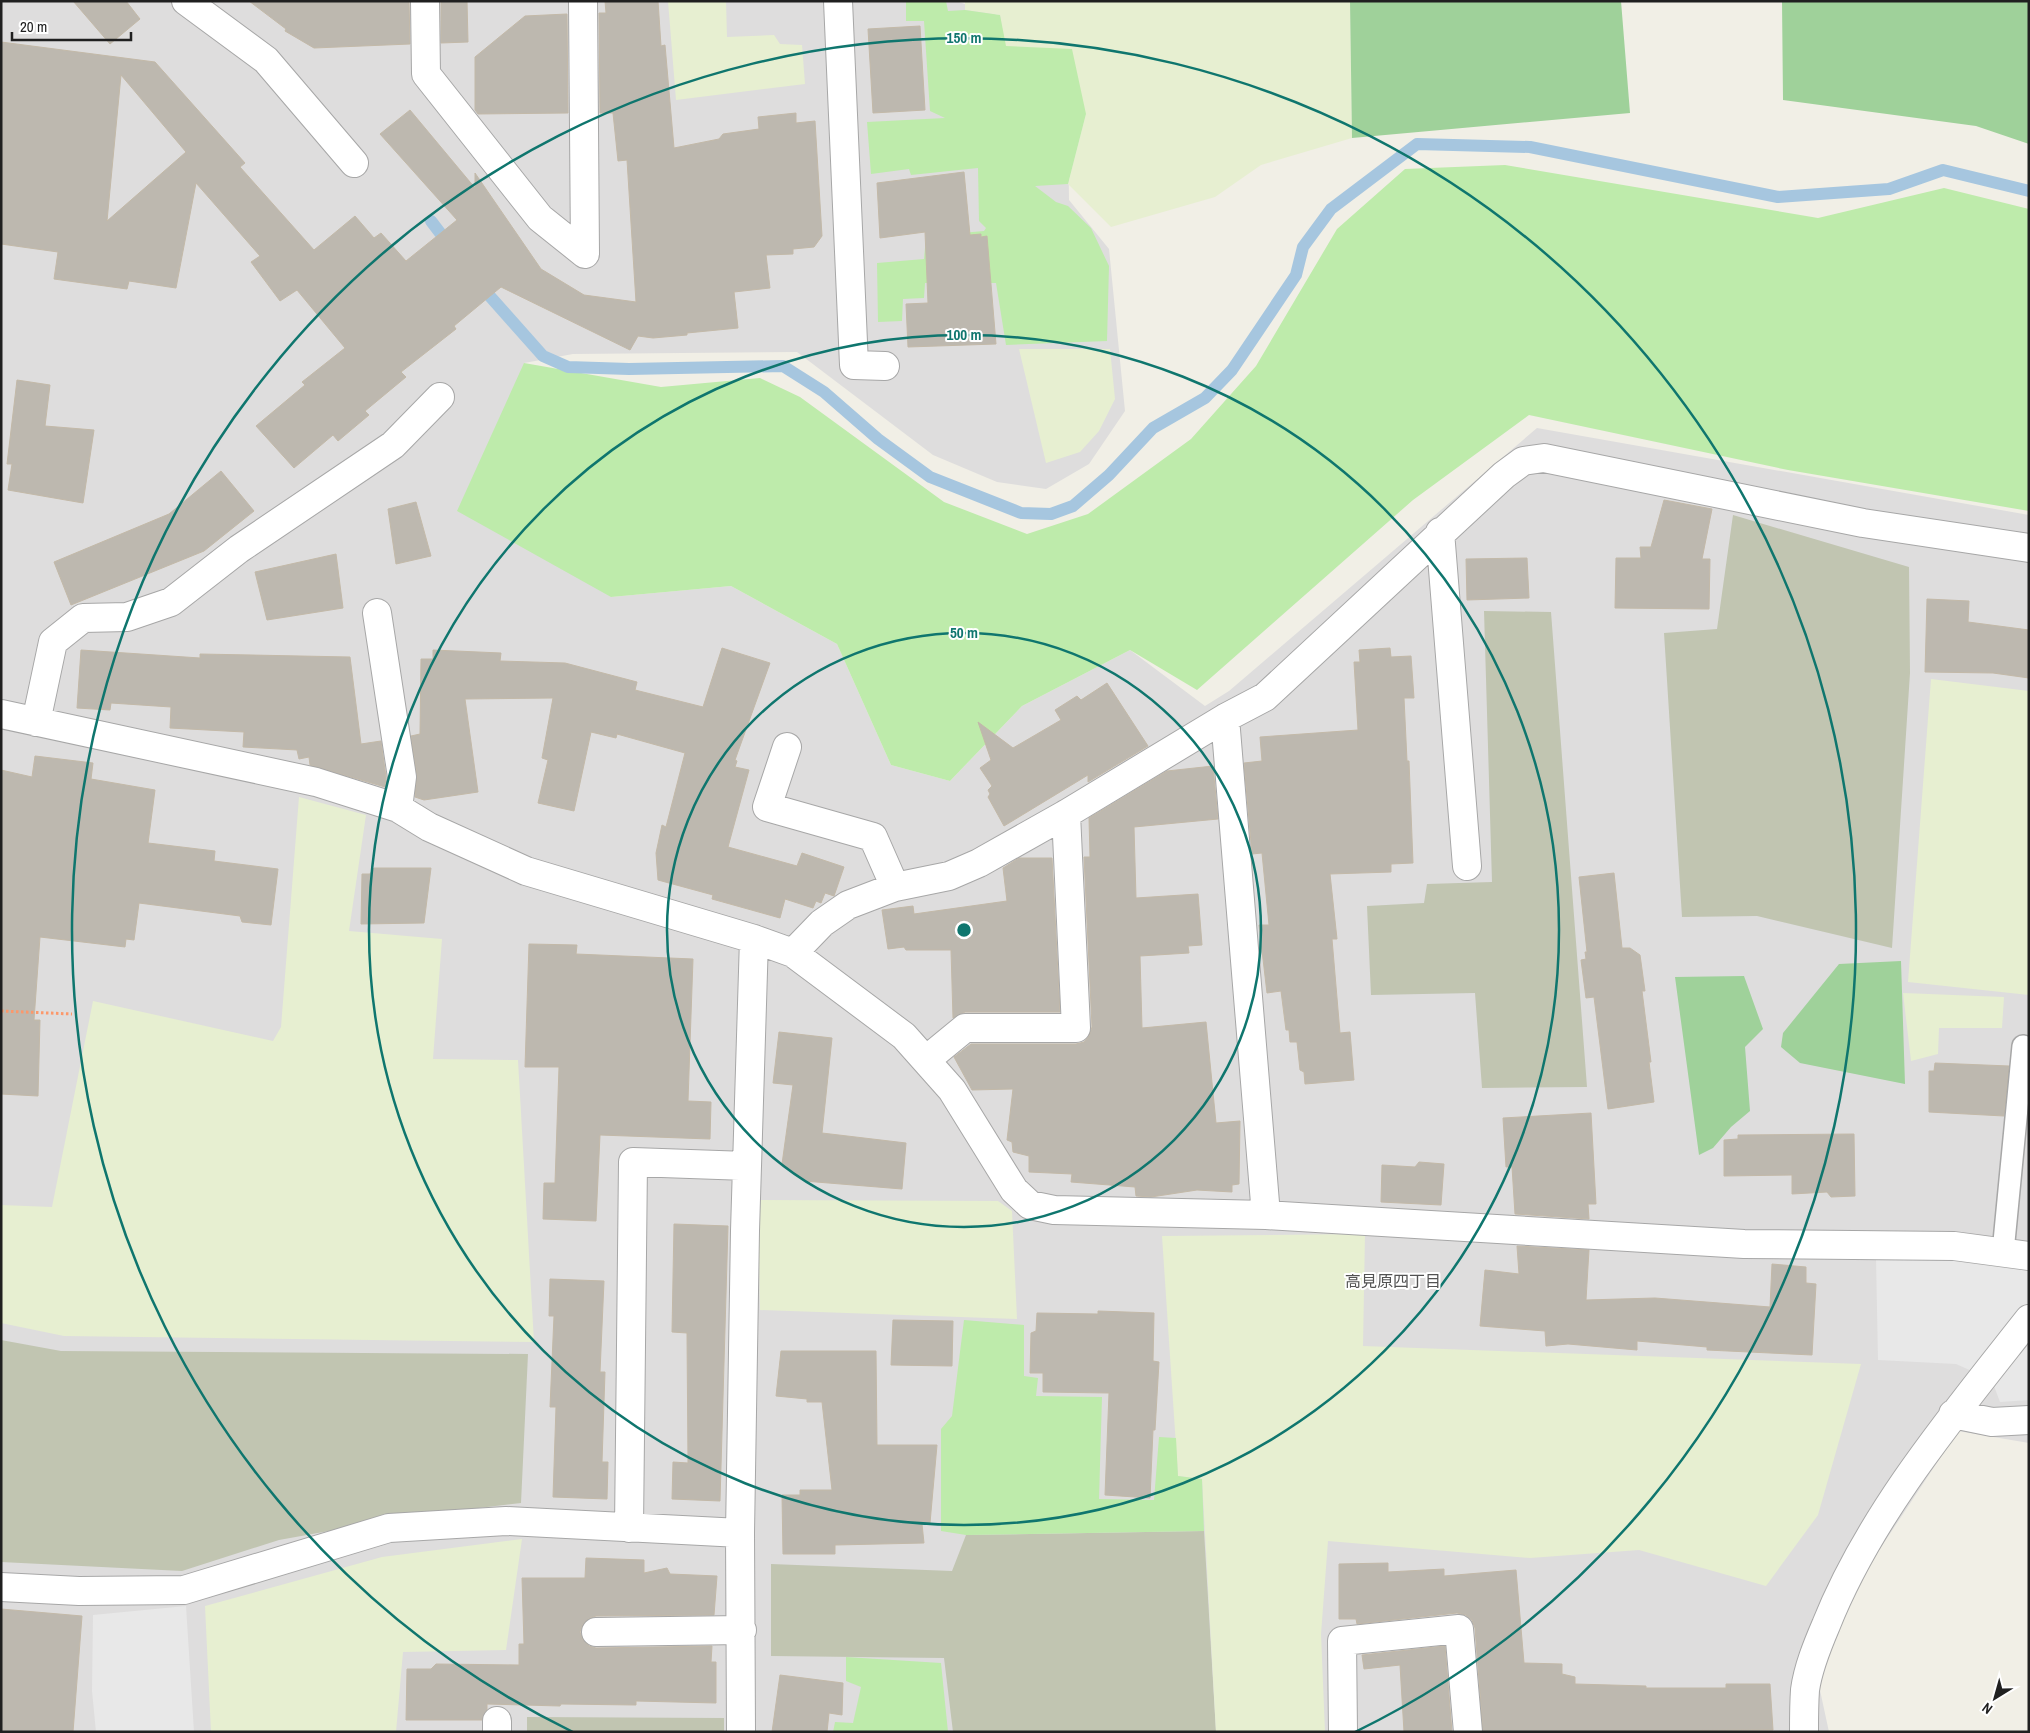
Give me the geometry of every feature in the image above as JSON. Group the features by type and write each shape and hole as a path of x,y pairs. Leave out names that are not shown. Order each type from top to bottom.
{"street":[{"path":"186,1 266,60 354,163"},
{"path":"425,1 426,74 540,218 586,254 583,1"},
{"path":"838,1 854,365 885,366"},
{"path":"36,722 53,642 83,618 127,616 171,602 239,550 393,445 440,397"},
{"path":"794,953 822,923 848,904 895,888 949,876 972,866 1066,814 1225,718 1265,697 1440,532 1504,475 1523,461 1544,458 1863,524 2029,548"},
{"path":"1440,532 1467,866"},
{"path":"377,613 402,777 398,808"},
{"path":"1,714 316,782 398,808 429,827 526,871 754,938 794,953 904,1036 952,1090 1014,1190 1030,1205 1054,1210 1266,1215 1744,1244 1954,1246 2016,1254"},
{"path":"1225,718 1266,1215"},
{"path":"787,747 767,807 873,838 895,888"},
{"path":"926,1060 965,1028 1076,1028 1066,814"},
{"path":"741,1732 742,1630 740,1533 747,1166 754,938"},
{"path":"629,1528 632,1162 747,1166"},
{"path":"1804,1732 1805,1689 1814,1654 1842,1584 1913,1470 1953,1414 2029,1319"},
{"path":"1953,1414 1992,1422 2029,1420"},
{"path":"1,1586 79,1591 184,1590 389,1528 506,1521 740,1533"},
{"path":"1343,1732 1342,1641 1460,1629 1468,1732"},
{"path":"596,1632 742,1630"}],"lane":[{"path":"2016,1254 2023,1046"}],"path":[{"path":"1,1011 72,1014"}],"shaded area":[{"path":"1,1 956,1 1067,39 1069,200 1109,249 1125,411 1089,464 1046,489 997,482 933,455 797,352 573,354 524,363 611,597 731,586 837,644 891,765 950,781 1022,706 1130,650 1205,706 1229,691 1537,428 2029,515 2029,1443 1958,1431 1852,1591 1818,1681 1829,1732 1,1732"},
{"path":"668,1 726,1 727,37 774,35 780,44 802,45 805,84 676,100"},
{"path":"965,1 1350,1 1352,138 1261,165 1215,197 1111,227 1068,184 1086,114 1005,46 1000,15 965,10"},
{"path":"1019,349 1110,349 1115,399 1099,431 1080,452 1046,463"},
{"path":"1733,515 1909,567 1910,673 1892,948 1757,916 1682,917 1664,633 1717,629"},
{"path":"1484,611 1551,612 1587,1087 1482,1088 1475,993 1371,995 1367,906 1424,903 1427,884 1492,882"},
{"path":"1931,679 2029,691 2029,995 1908,982"},
{"path":"299,797 366,815 349,931 442,939 433,1059 518,1060 534,1342 64,1336 1,1323 1,1205 52,1207 93,1001 273,1041 281,1027"},
{"path":"1903,993 2004,997 2002,1028 1939,1028 1938,1054 1911,1061"},
{"path":"758,1200 998,1201 1012,1211 1017,1319 760,1310"},
{"path":"1365,1234 1363,1346 1861,1364 1818,1515 1766,1586 1639,1550 1530,1558 1328,1541 1321,1634 1325,1732 1216,1732 1202,1479 1178,1476 1162,1236"},
{"path":"1876,1258 1975,1260 2029,1271 2029,1306 1974,1372 1956,1364 1878,1360"},
{"path":"1,1340 61,1351 528,1354 521,1503 412,1516 279,1540 182,1571 1,1562"},
{"path":"2029,1343 2029,1400 2000,1402 1994,1386"},
{"path":"1204,1531 1216,1732 953,1732 944,1658 771,1656 771,1564 952,1571 966,1535"},
{"path":"522,1539 506,1650 403,1652 396,1732 211,1732 205,1606 382,1557"},
{"path":"186,1606 194,1732 96,1732 92,1691 93,1615"},
{"path":"527,1717 724,1718 724,1732 527,1732"}],"green space":[{"path":"906,1 946,1 948,11 965,10 1000,15 1006,46 1072,49 1086,114 1068,184 1035,186 1056,202 1068,206 1091,228 1109,266 1107,341 1006,345 996,283 925,283 924,298 903,299 902,321 878,322 877,263 924,259 926,236 984,231 986,228 979,221 978,168 911,175 909,169 871,174 867,122 945,118 930,111 924,21 906,21"},
{"path":"1350,1 1621,1 1630,113 1352,138"},
{"path":"1782,1 2029,1 2029,144 1976,126 1783,100"},
{"path":"1505,165 1818,218 1944,188 2029,209 2029,511 1788,470 1529,415 1413,500 1197,690 1130,650 1022,706 950,781 891,765 837,644 731,586 611,597 457,511 524,363 661,387 760,378 800,397 944,502 1027,534 1088,514 1191,439 1256,366 1337,229 1405,169"},
{"path":"1901,961 1905,1084 1800,1063 1781,1047 1783,1033 1839,964"},
{"path":"1744,976 1763,1029 1745,1047 1750,1111 1731,1127 1713,1148 1699,1155 1675,977"},
{"path":"964,1320 1024,1325 1024,1376 1038,1378 1036,1396 1102,1397 1099,1499 1154,1500 1159,1437 1176,1438 1178,1476 1202,1479 1204,1531 966,1535 941,1531 941,1429 952,1416"},
{"path":"846,1657 941,1663 948,1732 833,1732 835,1722 853,1723 861,1687 846,1681"}],"building":[{"path":"73,1 126,1 140,19 110,44"},
{"path":"249,1 409,1 410,44 314,48 285,31 286,29"},
{"path":"441,1 467,1 468,42 441,43"},
{"path":"605,1 658,1 661,46 665,45 674,148 719,139 723,134 759,129 758,117 796,113 796,123 815,121 822,236 814,247 793,249 793,254 766,255 770,288 734,292 738,328 653,338 638,336 630,350 501,287 454,326 456,329 401,372 406,377 365,411 369,415 338,441 333,435 294,468 256,426 305,385 302,382 345,348 297,290 280,301 251,262 260,256 196,183 176,288 129,281 127,289 54,279 58,252 1,244 1,42 155,62 245,163 240,167 314,250 355,216 374,238 381,233 406,261 457,220 380,134 410,110 475,188 475,173 541,269 584,295 636,302 627,160 618,161 613,113 600,113 599,13 606,13","holes":["121,75 186,152 107,221"]},
{"path":"567,14 568,113 478,114 475,110 475,57 525,16"},
{"path":"920,26 925,110 873,113 868,29"},
{"path":"964,172 970,235 981,234 981,237 987,236 996,344 908,347 906,304 928,303 925,232 880,238 877,183"},
{"path":"17,380 50,385 45,426 94,430 83,503 8,490 12,464 7,464"},
{"path":"221,471 254,511 204,551 71,605 54,562 169,514"},
{"path":"1664,500 1712,509 1702,559 1710,559 1709,609 1615,608 1616,558 1641,558 1640,547 1651,547"},
{"path":"416,502 431,556 396,564 388,509"},
{"path":"336,554 343,608 267,620 255,572"},
{"path":"1527,558 1529,598 1467,600 1466,559"},
{"path":"1927,599 1969,601 1968,622 2029,630 2029,678 1993,673 1925,672"},
{"path":"722,648 770,663 735,760 737,761 735,767 749,770 728,847 797,866 802,853 844,867 834,896 825,893 821,903 816,901 813,908 785,899 780,918 712,899 713,895 658,880 656,853 662,825 666,827 685,753 617,734 616,738 591,732 574,811 538,803 548,760 542,758 553,698 465,699 478,792 424,800 415,797 417,775 411,736 420,734 421,659 433,659 433,650 501,653 500,661 565,663 637,682 635,690 703,707"},
{"path":"1390,648 1391,657 1411,656 1414,698 1404,698 1407,761 1409,761 1413,863 1391,864 1391,872 1330,874 1337,939 1332,939 1340,1033 1350,1032 1354,1080 1305,1084 1304,1072 1300,1070 1297,1042 1290,1042 1289,1030 1286,1030 1281,991 1267,993 1259,925 1269,925 1262,853 1252,854 1244,763 1262,761 1260,737 1358,730 1354,662 1360,662 1359,650"},
{"path":"81,650 200,658 200,654 350,657 361,744 381,741 386,777 385,787 310,765 309,757 299,759 297,750 243,747 244,732 170,728 171,707 111,703 110,710 77,708"},
{"path":"1107,683 1148,746 1088,782 1088,775 1004,826 988,797 990,794 988,790 992,786 980,768 991,760 978,722 1013,748 1061,720 1055,710 1077,696 1081,700"},
{"path":"35,756 93,763 91,779 155,790 148,843 215,851 214,861 278,869 271,925 242,922 240,916 139,903 134,940 126,939 125,947 40,937 34,1020 40,1020 38,1096 1,1094 1,770 32,777"},
{"path":"1213,766 1218,819 1134,827 1136,898 1198,894 1202,945 1188,946 1189,953 1140,956 1142,1028 1206,1022 1216,1123 1240,1121 1239,1184 1232,1185 1232,1192 1197,1190 1151,1197 1136,1196 1135,1187 1071,1182 1072,1174 1029,1172 1029,1156 1013,1152 1012,1142 1007,1140 1013,1089 972,1090 954,1057 971,1044 1076,1044 1084,1042 1089,1036 1092,1027 1084,857 1090,857 1089,818 1167,771"},
{"path":"1019,858 1052,858 1060,1012 965,1012 953,1018 951,950 906,950 904,947 888,949 882,910 913,906 914,914 1007,901 1003,868"},
{"path":"374,868 431,868 424,923 361,924 362,874 370,874"},
{"path":"1614,873 1622,948 1630,948 1640,955 1645,991 1642,991 1654,1102 1608,1109 1594,997 1586,998 1581,960 1586,959 1585,952 1587,952 1579,877"},
{"path":"529,944 577,945 576,954 693,959 688,1101 711,1102 710,1139 600,1135 596,1221 543,1219 544,1183 555,1183 559,1067 525,1067"},
{"path":"779,1032 832,1038 822,1133 906,1143 902,1189 804,1181 782,1164 793,1085 773,1083"},
{"path":"1935,1063 2009,1066 2004,1116 1929,1112 1929,1071 1934,1071"},
{"path":"1591,1113 1596,1204 1588,1204 1589,1219 1515,1214 1512,1167 1506,1167 1503,1118"},
{"path":"1854,1134 1855,1196 1831,1197 1827,1192 1792,1194 1792,1175 1724,1176 1724,1140 1738,1139 1738,1135"},
{"path":"1419,1162 1444,1164 1441,1205 1381,1202 1382,1165 1415,1167"},
{"path":"674,1224 728,1226 720,1501 672,1499 673,1462 688,1463 687,1333 672,1332"},
{"path":"1517,1246 1589,1250 1586,1300 1655,1298 1770,1307 1772,1264 1806,1267 1806,1283 1816,1284 1812,1355 1707,1350 1707,1347 1637,1341 1637,1350 1568,1344 1546,1346 1545,1331 1480,1326 1485,1270 1519,1274"},
{"path":"550,1279 604,1281 600,1372 605,1372 602,1462 608,1462 607,1499 553,1497 556,1407 550,1407 554,1316 549,1316"},
{"path":"1098,1311 1154,1313 1153,1361 1159,1362 1150,1498 1105,1495 1109,1393 1043,1392 1043,1373 1030,1373 1031,1333 1036,1331 1037,1313 1098,1314"},
{"path":"893,1320 953,1321 952,1366 891,1365"},
{"path":"781,1351 876,1351 877,1445 937,1445 930,1523 922,1524 924,1543 835,1545 835,1554 783,1554 782,1495 800,1495 800,1490 832,1490 822,1402 807,1402 807,1399 776,1396"},
{"path":"586,1558 644,1560 644,1573 667,1568 670,1574 717,1576 714,1615 596,1616 588,1619 583,1624 580,1632 583,1640 589,1646 596,1648 712,1646 711,1662 716,1662 716,1703 636,1701 636,1705 561,1704 560,1706 487,1704 487,1710 482,1720 406,1720 407,1669 431,1669 436,1664 519,1665 519,1644 524,1644 522,1578 585,1578"},
{"path":"1388,1563 1388,1572 1444,1569 1444,1576 1516,1570 1524,1663 1562,1664 1562,1674 1575,1677 1575,1684 1646,1686 1646,1688 1726,1688 1726,1684 1770,1684 1773,1730 1483,1732 1475,1628 1472,1620 1466,1615 1457,1613 1357,1624 1356,1619 1339,1619 1339,1564"},
{"path":"1,1609 82,1616 73,1732 1,1732"},
{"path":"1445,1646 1452,1732 1404,1732 1400,1665 1364,1669 1362,1655"},
{"path":"780,1675 843,1683 842,1715 829,1713 827,1732 772,1732"}],"waterway":[{"path":"479,284 543,356 568,367 629,369 783,366 824,392 878,439 930,477 1021,513 1051,514 1073,506 1109,475 1153,428 1205,398 1232,370 1296,275 1303,247 1331,209 1417,144 1530,147 1778,197 1889,189 1943,170 2029,191"},
{"path":"431,221 450,246"}],"district":[{"name":"高見原四丁目","path":"1393,1281"}]}
